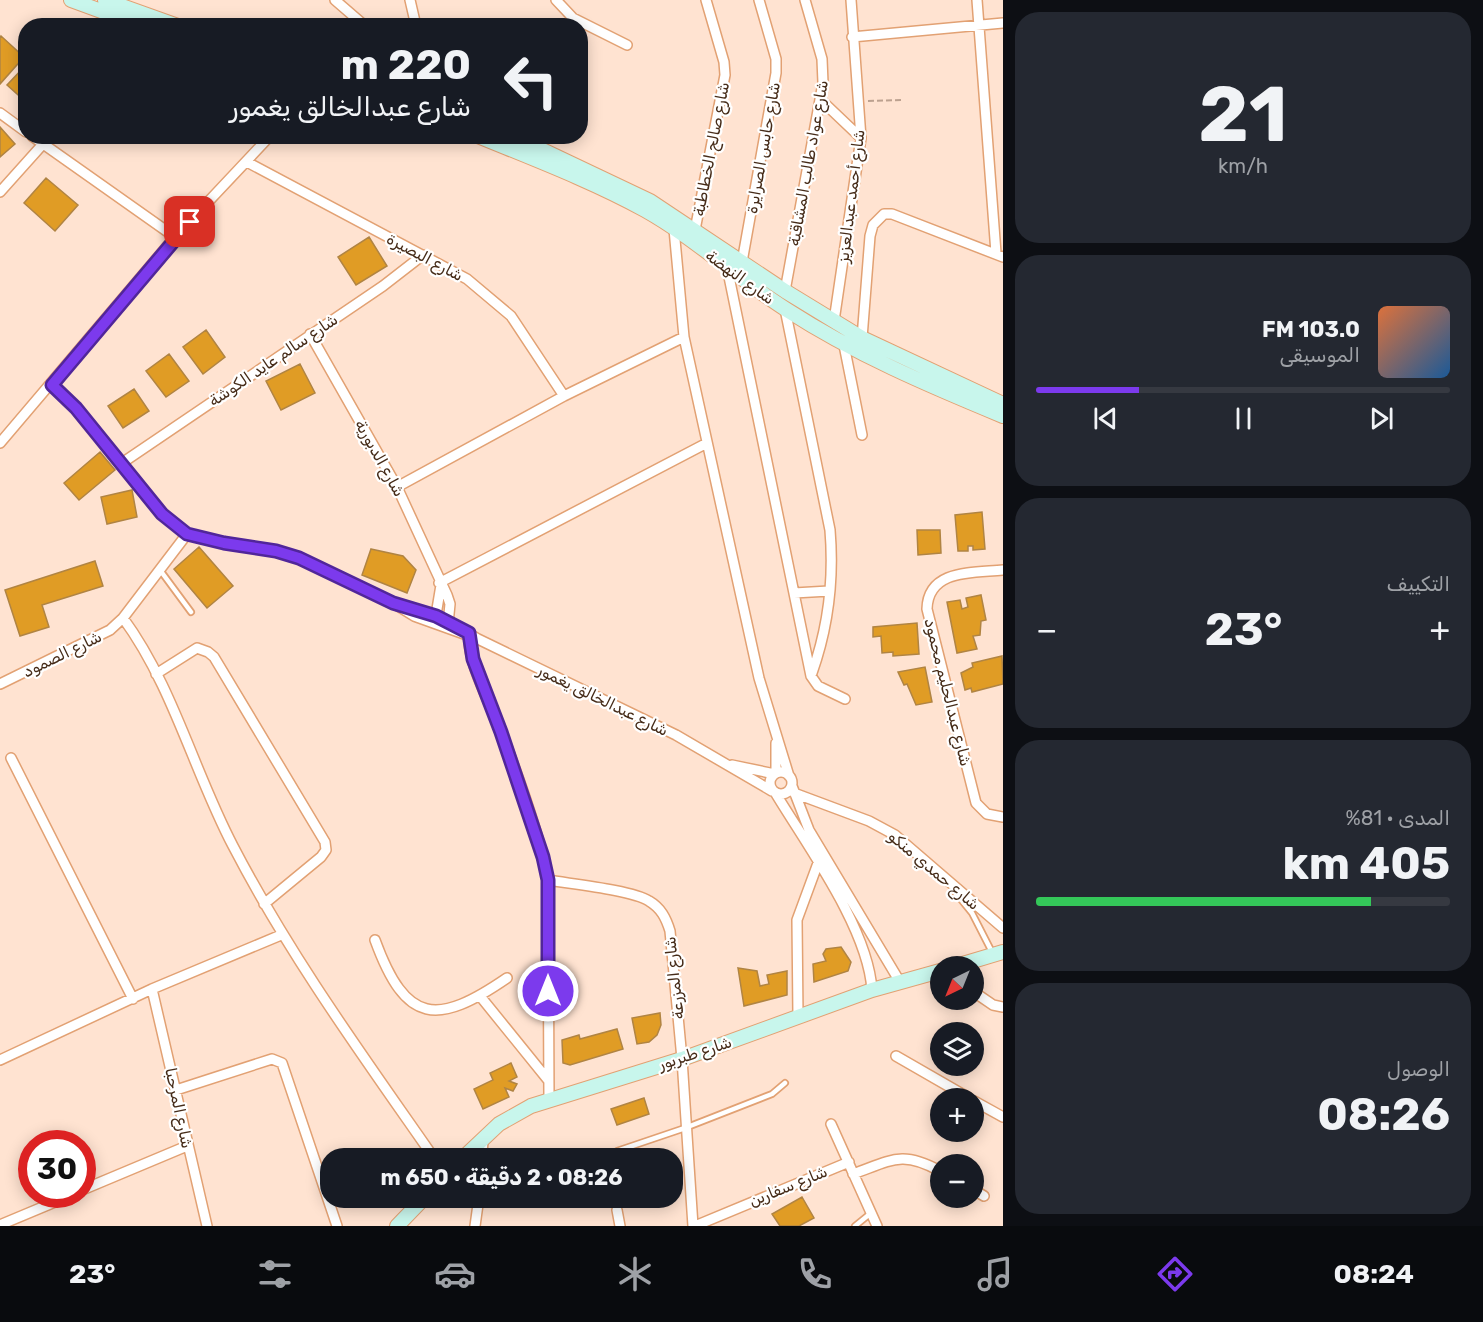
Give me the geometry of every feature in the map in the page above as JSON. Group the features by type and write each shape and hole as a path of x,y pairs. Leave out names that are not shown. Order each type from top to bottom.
{"street":[{"path":"70,0 120,18"},
{"path":"105,0 156,18"},
{"path":"335,0 356,18"},
{"path":"410,0 414,18"},
{"path":"556,0 573,18"},
{"name":"شارع صالح الخطاطبة","path":"695,230 725,75 724,62 706,0"},
{"name":"شارع حابس الصرايرة","path":"742,262 776,73 776,59 759,0"},
{"name":"شارع عواد طالب المشاقبة","path":"785,291 821,100 822,59 805,0"},
{"name":"شارع أحمد عبدالعزيز","path":"834,321 861,138 851,0"},
{"path":"862,338 870,236 873,225 884,214 892,214 1000,255 977,0"},
{"path":"852,37 1003,23"},
{"path":"588,26 627,45"},
{"path":"821,100 861,138"},
{"path":"0,113 18,126"},
{"path":"0,192 43,144 175,237"},
{"path":"0,443 52,385 175,237 263,144"},
{"name":"شارع النهضة","path":"496,144 619,197 674,229 784,309 844,345 897,372 1003,416"},
{"name":"شارع النهضة","path":"530,144 641,196 785,291 862,338 1003,404"},
{"name":"شارع البصيرة","path":"247,162 467,279 496,301 523,332 564,396"},
{"path":"674,229 684,337 759,678 776,738 808,830 900,982"},
{"name":"شارع سالم عايد الكوشة","path":"122,463 423,255"},
{"path":"727,267 811,676 818,686 845,699"},
{"path":"784,309 830,530 829,591 824,634 811,676"},
{"name":"شارع الدبورية","path":"310,334 397,487 450,604 448,625"},
{"path":"397,487 564,396 684,337"},
{"path":"844,345 862,435"},
{"name":"شارع عبدالخالق يغمور","path":"52,385 76,408 162,514 187,534 224,543 276,551 299,558 393,603 472,636 676,735 774,792"},
{"path":"435,621 440,584 707,443"},
{"name":"شارع الصمود","path":"0,684 95,639 123,618 187,534"},
{"name":"شارع عبدالحليم محمود","path":"1003,570 941,579 932,589 927,609 972,791 981,811 1003,818"},
{"path":"794,593 829,591"},
{"path":"123,618 156,674 209,796 281,935 428,1148"},
{"path":"472,636 473,659 535,830 548,880 549,1100"},
{"path":"156,674 194,649 208,652 222,668 325,842 326,850 321,857 264,904"},
{"path":"776,738 776,773 770,780 774,792 818,863 864,945 872,990"},
{"path":"10,758 133,999"},
{"name":"شارع عبدالخالق يغمور","path":"726,764 776,773"},
{"path":"776,773 789,776"},
{"path":"774,792 786,794 793,789"},
{"name":"شارع حمدي منكو","path":"793,789 884,827 1003,928"},
{"path":"798,1017 798,920 818,863"},
{"name":"شارع المزرعة","path":"548,880 643,897 659,909 670,931 694,1226"},
{"path":"0,1060 152,989 281,935"},
{"path":"375,940 393,981 410,1000 426,1010 440,1012 480,996 507,978"},
{"name":"شارع طبربور","path":"474,1148 507,1118 549,1100 682,1059 872,990 930,973"},
{"name":"شارع المرحبا","path":"152,989 207,1226"},
{"path":"480,996 548,1080"},
{"path":"984,999 993,1005 1003,1007"},
{"path":"896,1056 952,1088"},
{"path":"176,1090 272,1059 282,1063 337,1226"},
{"path":"984,1107 1003,1117"},
{"path":"831,1124 877,1226"},
{"path":"483,1139 483,1148"},
{"path":"96,1184 188,1146"},
{"name":"شارع سفارين","path":"853,1174 905,1157 930,1166"},
{"name":"شارع سفارين","path":"694,1226 849,1162"},
{"path":"0,1226 42,1208"},
{"path":"397,1226 414,1208"},
{"path":"475,1226 477,1208"},
{"path":"617,1210 620,1226"}],"lane":[{"path":"159,570 191,612"},
{"path":"945,878 972,913 998,954"},
{"path":"625,1148 685,1128 772,1094 785,1083"},
{"path":"855,1226 871,1213"}],"path":[{"path":"859,101 903,100"}],"building":[{"path":"1,36 18,52 18,64 0,84"},
{"path":"18,73 18,95 7,85"},
{"path":"0,127 15,144 0,157"},
{"path":"46,178 78,205 55,231 24,203"},
{"path":"369,237 387,266 356,285 338,257"},
{"path":"206,330 225,357 203,374 183,347"},
{"path":"169,354 189,381 166,397 146,371"},
{"path":"300,364 315,393 281,410 266,381"},
{"path":"134,389 149,411 123,428 108,406"},
{"path":"100,452 115,470 79,500 64,483"},
{"path":"132,490 137,517 107,524 101,497"},
{"path":"982,512 985,549 973,550 973,546 968,546 968,551 958,551 955,515"},
{"path":"917,530 940,530 941,553 918,555"},
{"path":"199,547 233,586 207,608 174,569"},
{"path":"371,549 403,556 416,570 407,593 362,575"},
{"path":"95,561 103,586 42,605 49,627 20,636 5,590"},
{"path":"981,595 986,620 981,621 980,635 973,636 977,649 957,653 947,602 960,600 962,609 968,607 966,598"},
{"path":"917,623 919,654 893,656 893,652 882,653 881,636 873,637 873,627"},
{"path":"1002,656 1003,684 972,692 971,688 965,690 961,673 973,667 972,663"},
{"path":"925,667 932,702 916,705 907,684 904,685 898,672"},
{"path":"841,947 851,962 848,971 814,982 813,964 826,961 823,954 826,949"},
{"path":"738,968 757,971 760,986 769,984 767,975 787,971 787,995 744,1006"},
{"path":"660,1013 661,1025 657,1035 649,1042 637,1044 632,1018"},
{"path":"617,1029 623,1049 570,1065 563,1063 562,1040 579,1035 580,1039"},
{"path":"511,1063 517,1077 509,1081 517,1084 513,1091 505,1088 509,1097 483,1109 474,1089 493,1080 490,1073"},
{"path":"644,1098 649,1114 617,1125 611,1109"},
{"path":"802,1197 814,1218 799,1226 780,1226 772,1214"}],"route":[{"path":"190,222 52,385 76,408 151,502 172,524 187,534 205,540 276,551 299,558 393,603 436,616 469,633 473,659 501,732 543,857 548,880 548,991"}]}
